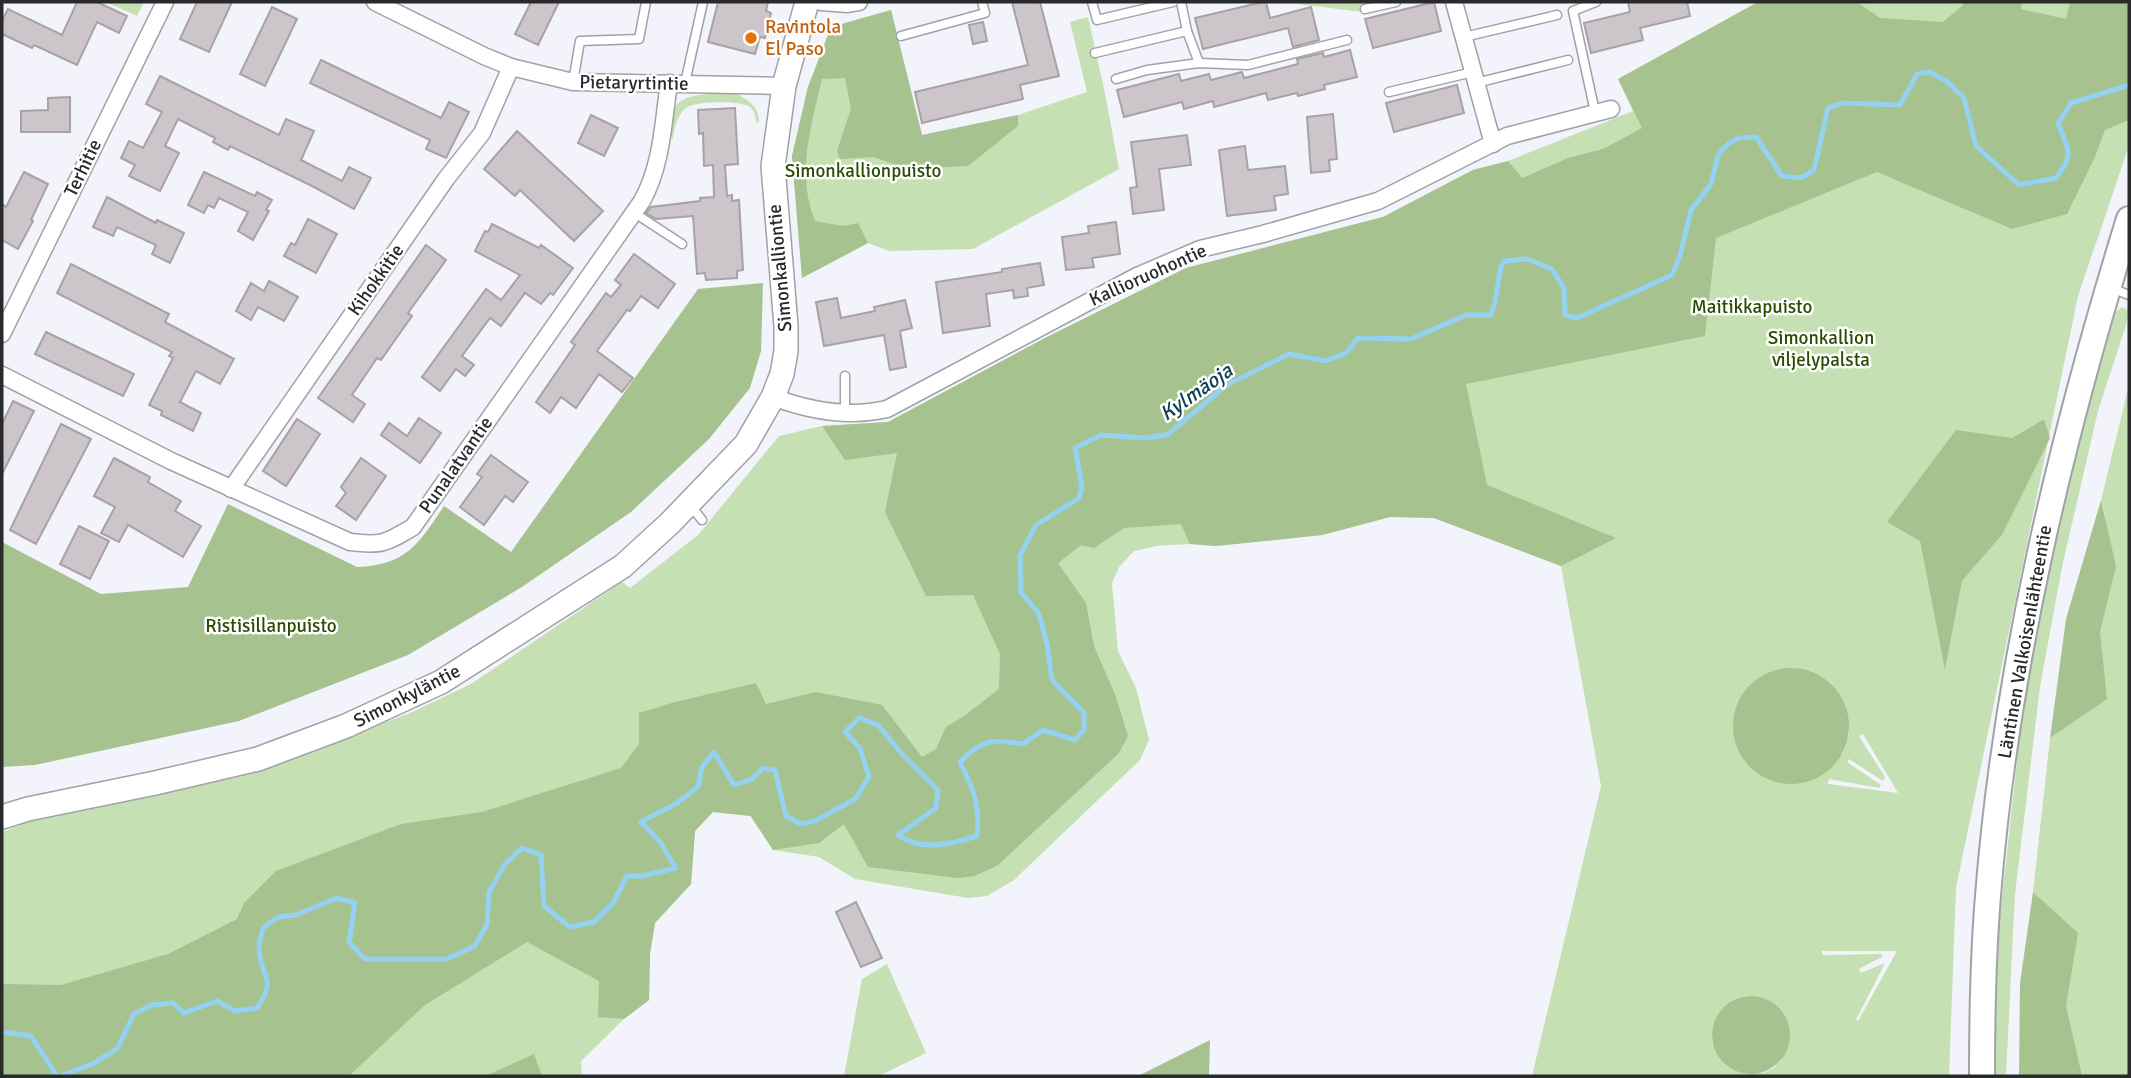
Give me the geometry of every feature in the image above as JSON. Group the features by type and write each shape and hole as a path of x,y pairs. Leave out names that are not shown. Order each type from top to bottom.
{"main road":[{"name":"Simonkalliontie","path":"746,444 773,397 782,374 786,351 773,166 784,86 807,2"},
{"name":"Läntinen Valkoisenlähteentie","path":"1982,1076 1988,895 2004,751 2043,533 2069,425 2119,291 2129,219"},
{"name":"Simonkyläntie","path":"2,817 27,809 258,759 346,726 441,682 623,566 696,512 746,444"}],"street":[{"name":"Terhitie","path":"2,334 164,2"},
{"path":"821,2 859,2"},
{"path":"1454,2 1475,78 1502,136"},
{"name":"Pietaryrtintie","path":"379,3 511,67 573,82 784,86"},
{"name":"Kihokkitie","path":"231,489 446,179 482,133 511,67"},
{"name":"Punalatvantie","path":"2,374 122,437 350,542 374,545 388,541 413,527 652,183 666,149 677,83"},
{"name":"Kallioruohontie","path":"773,397 800,407 845,413 865,414 887,410 1168,262 1200,249 1378,201 1502,136 1592,112"}],"lane":[{"path":"573,82 580,41 639,39 646,2"},
{"path":"677,83 703,2"},
{"path":"901,36 985,13 982,2"},
{"path":"1092,2 1097,20 1173,2"},
{"path":"1181,2 1187,30 1199,63"},
{"path":"1365,9 1396,2"},
{"path":"1592,112 1573,11 1596,2"},
{"path":"1464,37 1557,15"},
{"path":"1095,53 1187,30"},
{"path":"1116,79 1147,70 1199,63 1248,65 1347,40"},
{"path":"1389,92 1567,60"},
{"path":"633,212 682,244"},
{"path":"845,376 845,413"}],"green space":[{"path":"106,2 144,2 137,16"},
{"path":"1282,2 1404,2 1362,12"},
{"name":"Maitikkapuisto","path":"1758,2 2129,2 2129,146 2078,296 2049,437 2044,419 1887,522 1920,540 1945,668 1962,581 2002,535 2049,439 1956,888 1949,1076 1532,1076 1601,786 1561,566 1434,518 1390,517 1322,535 1216,546 1156,546 1134,551 1119,567 1112,583 1118,651 1136,688 1149,740 1140,760 1014,880 987,896 968,898 855,879 819,857 773,850 750,816 713,812 695,831 691,884 655,923 650,954 649,1000 624,1019 581,1061 582,1076 542,1076 533,1055 485,1076 2,1076 2,832 29,822 172,792 258,770 410,713 471,684 622,582 630,588 698,535 779,436 822,426 888,422 1047,337 1186,268 1383,217 1473,170 1508,161 1633,111 1618,79","holes":["1795,668 1848,715 1849,735 1843,753 1745,761 1735,727 1740,699 1749,687 1776,672","1863,734 1898,793 1828,784 1829,779 1879,788 1881,785 1847,762 1849,759 1883,781 1885,777 1859,736","1822,951 1897,951 1858,1021 1856,1020 1885,963 1861,973 1859,969 1882,957 1882,954 1822,955","1749,996 1782,1059 1774,1068 1763,1073 1712,1043 1716,1018 1732,1002"]},
{"name":"Maitikkapuisto","path":"1758,2 1857,2 1880,18 1943,22 1964,2 2022,2 2021,9 2066,19 2070,2 2129,2 2129,120 2105,130 2067,214 2012,229 1877,172 1716,238 1705,336 1466,384 1487,485 1616,538 1561,566 1434,518 1390,517 1322,535 1216,546 1190,544 1181,524 1124,528 1094,548 1081,545 1058,563 1086,603 1094,646 1116,697 1128,736 1119,753 998,865 975,876 958,878 868,867 844,824 819,843 773,850 751,816 713,812 695,831 691,884 655,923 650,954 649,1000 624,1019 598,1017 599,981 527,942 425,1005 349,1076 2,1076 2,984 61,985 168,954 237,919 244,903 276,871 401,824 482,812 621,768 639,744 639,713 756,683 766,704 816,692 882,705 922,757 936,749 946,727 999,689 1000,654 973,595 926,596 885,512 897,453 845,460 822,426 888,422 1047,337 1186,268 1383,217 1473,170 1508,161 1522,178 1568,158 1603,149 1642,128 1618,79"},
{"name":"Simonkallionpuisto","path":"891,10 922,135 1018,115 1087,92 1070,22 1088,17 1119,169 973,249 889,251 868,243 802,278 792,156 808,87 831,27"},
{"path":"891,10 922,135 1018,115 1018,126 968,166 906,169 874,157 840,159 837,151 851,108 845,78 822,79 807,150 809,203 815,221 843,226 858,223 868,243 802,278 792,156 808,87 831,27"},
{"path":"735,93 755,108 759,122 756,123 753,111 746,105 699,104 686,108 680,114 673,139 669,136 673,110 680,102 698,95"},
{"name":"Ristisillanpuisto","path":"763,283 761,351 750,388 709,439 631,512 522,587 408,655 239,721 35,765 2,767 2,542 101,594 188,587 228,504 357,567 388,562 409,550 444,506 511,552 698,289"},
{"path":"2122,307 2128,310 2127,322 2098,411 2062,567 2040,687 2015,894 2006,1076 1994,1076 1995,962 2023,706 2068,477 2113,314"},
{"path":"2129,385 2129,1076 2042,1076 2047,906 2033,892 2050,738 2067,726 2105,516 2101,500"},
{"path":"2044,419 2050,438 2002,535 1962,581 1945,670 1920,541 1887,522 1956,430 2012,438"},
{"path":"2101,500 2116,566 2100,632 2107,699 2050,738 2066,619"},
{"path":"1791,668 1813,673 1832,685 1844,704 1849,726 1844,748 1832,767 1813,779 1791,784 1769,779 1750,767 1738,748 1733,726 1738,704 1750,685 1769,673"},
{"path":"2033,892 2078,933 2066,1006 2082,1076 2019,1076 2020,983"},
{"path":"887,964 926,1053 879,1076 844,1076 862,979"},
{"path":"1743,996 1759,996 1773,1002 1784,1013 1790,1027 1790,1043 1784,1057 1773,1068 1759,1074 1743,1074 1729,1068 1718,1057 1712,1043 1712,1027 1718,1013 1729,1002"},
{"path":"1210,1040 1209,1076 1138,1076"},
{"path":"534,1054 542,1076 485,1076"}],"building":[{"path":"77,2 97,2 127,16 119,33 97,22 77,65 2,34 2,21 8,9 62,35"},
{"path":"197,2 232,2 209,52 180,39"},
{"path":"531,2 559,2 538,45 515,34"},
{"path":"718,2 768,2 766,11 771,13 765,38 760,37 755,54 708,42"},
{"path":"1012,2 1040,2 1059,76 1020,85 1023,99 922,123 915,92 1028,65"},
{"path":"1266,2 1270,18 1311,7 1319,40 1293,47 1288,28 1203,49 1195,18"},
{"path":"1434,2 1441,31 1373,48 1365,19"},
{"path":"1628,2 1687,2 1690,16 1640,28 1643,40 1591,53 1584,23 1630,12"},
{"path":"272,7 297,19 265,86 240,74"},
{"path":"983,22 987,41 973,44 969,25"},
{"path":"1350,50 1357,77 1324,85 1325,89 1298,96 1297,93 1268,100 1266,93 1214,107 1213,101 1184,109 1182,102 1124,117 1117,90 1179,74 1181,81 1209,74 1211,80 1242,72 1244,78 1298,64 1297,59 1323,53 1324,57"},
{"path":"321,60 441,118 449,102 469,112 446,158 426,149 430,140 310,83"},
{"path":"160,76 279,135 286,119 314,131 301,160 342,181 349,167 371,178 354,209 230,146 228,150 213,142 215,138 178,119 165,146 179,153 160,191 129,176 135,165 121,158 129,141 143,148 162,112 146,104"},
{"path":"1457,85 1464,113 1394,132 1386,103"},
{"path":"70,97 70,132 21,132 21,111 48,110 48,98"},
{"path":"735,108 738,164 725,165 727,196 732,195 732,201 739,200 743,270 737,271 737,278 706,280 705,273 697,274 693,216 656,219 646,213 651,207 714,197 713,165 704,166 703,133 699,134 698,110"},
{"path":"1333,114 1337,159 1329,160 1330,171 1311,173 1307,117"},
{"path":"591,115 618,128 604,156 578,143"},
{"path":"517,131 603,211 574,241 520,190 515,196 484,169"},
{"path":"1187,135 1191,165 1159,169 1164,210 1133,214 1130,188 1137,187 1131,142"},
{"path":"1245,146 1248,170 1285,166 1288,194 1274,196 1276,210 1227,216 1219,150"},
{"path":"24,172 48,184 18,249 2,240 2,204 6,207"},
{"path":"204,172 255,196 257,192 272,200 253,240 238,231 248,212 219,198 214,208 208,205 204,213 188,205"},
{"path":"107,197 156,223 157,220 184,233 170,263 152,254 156,245 117,227 113,236 93,227"},
{"path":"308,219 337,234 316,273 284,256 291,243 295,245"},
{"path":"1116,222 1120,254 1092,258 1094,267 1066,270 1062,237 1089,233 1088,226"},
{"path":"492,224 539,248 541,245 573,268 553,295 550,293 541,304 525,293 501,326 490,318 462,356 474,365 465,376 456,369 440,391 422,377 486,289 501,300 520,275 475,251 485,231 488,232"},
{"path":"426,245 446,260 408,313 412,316 381,360 377,358 352,395 365,404 353,422 318,398"},
{"path":"634,254 675,284 658,308 641,296 630,311 627,310 597,351 633,378 622,392 599,374 576,408 561,397 550,413 536,402 575,345 571,342 606,293 611,297 621,285 615,280"},
{"path":"1040,263 1044,285 1027,288 1028,296 1014,298 1013,290 986,294 990,326 943,333 936,282"},
{"path":"71,264 169,314 165,322 234,359 220,384 196,371 180,402 201,413 193,431 161,415 162,411 149,405 173,358 169,356 172,352 57,293"},
{"path":"269,281 298,297 284,321 258,307 251,320 236,311 251,283 264,291"},
{"path":"837,298 841,318 875,311 874,307 905,300 912,328 900,331 906,367 890,370 884,335 824,346 816,302"},
{"path":"46,332 134,374 123,396 35,354"},
{"path":"13,401 34,411 2,474 2,424"},
{"path":"419,418 441,433 420,463 381,435 389,423 407,436"},
{"path":"297,419 320,434 286,486 263,471"},
{"path":"61,424 91,439 36,544 10,530"},
{"path":"491,455 528,482 513,502 505,496 484,525 460,507 482,477 477,474"},
{"path":"114,458 150,477 148,482 181,501 175,511 201,526 183,557 128,525 119,542 101,533 115,507 94,496"},
{"path":"361,458 386,476 356,520 336,506 346,493 341,487"},
{"path":"79,526 109,541 90,579 60,564"},
{"path":"856,902 882,958 861,967 836,912"}],"waterway":[{"name":"Kylmäoja","path":"61,1076 94,1063 117,1049 134,1014 152,1005 173,1003 184,1013 217,1001 235,1011 257,1008 267,984 259,950 263,928 278,917 296,915 337,898 355,903 349,942 365,959 447,959 475,946 487,924 489,892 505,864 522,848 541,855 544,906 570,927 594,922 613,903 627,876 642,876 676,868 660,842 641,822 677,803 698,787 702,767 714,752 734,785 752,779 763,768 775,770 786,816 801,824 815,821 855,799 869,777 860,748 845,732 859,718 878,725 938,790 936,808 898,835 927,845 947,844 977,836 978,815 975,798 960,762 988,742 1023,744 1043,730 1075,740 1084,730 1084,713 1052,680 1039,614 1021,592 1020,555 1036,525 1079,498 1082,487 1075,448 1101,435 1144,438 1167,435 1227,385 1289,354 1325,361 1346,353 1358,338 1411,339 1466,315 1491,315 1501,266 1505,261 1527,259 1552,269 1564,288 1565,315 1577,318 1672,275 1680,256 1691,210 1711,184 1718,155 1729,143 1739,138 1756,137 1782,176 1801,178 1814,170 1828,108 1842,103 1900,105 1917,74 1929,72 1945,80 1964,98 1976,146 2019,185 2056,178 2062,170 2068,152 2058,123 2071,103 2129,85"},
{"name":"Kylmäoja","path":"2,1032 31,1036 57,1076"}],"place":[{"name":"Ravintola El Paso","path":"751,38"}],"park label":[{"name":"Simonkallion viljelypalsta","path":"1821,349"}]}
